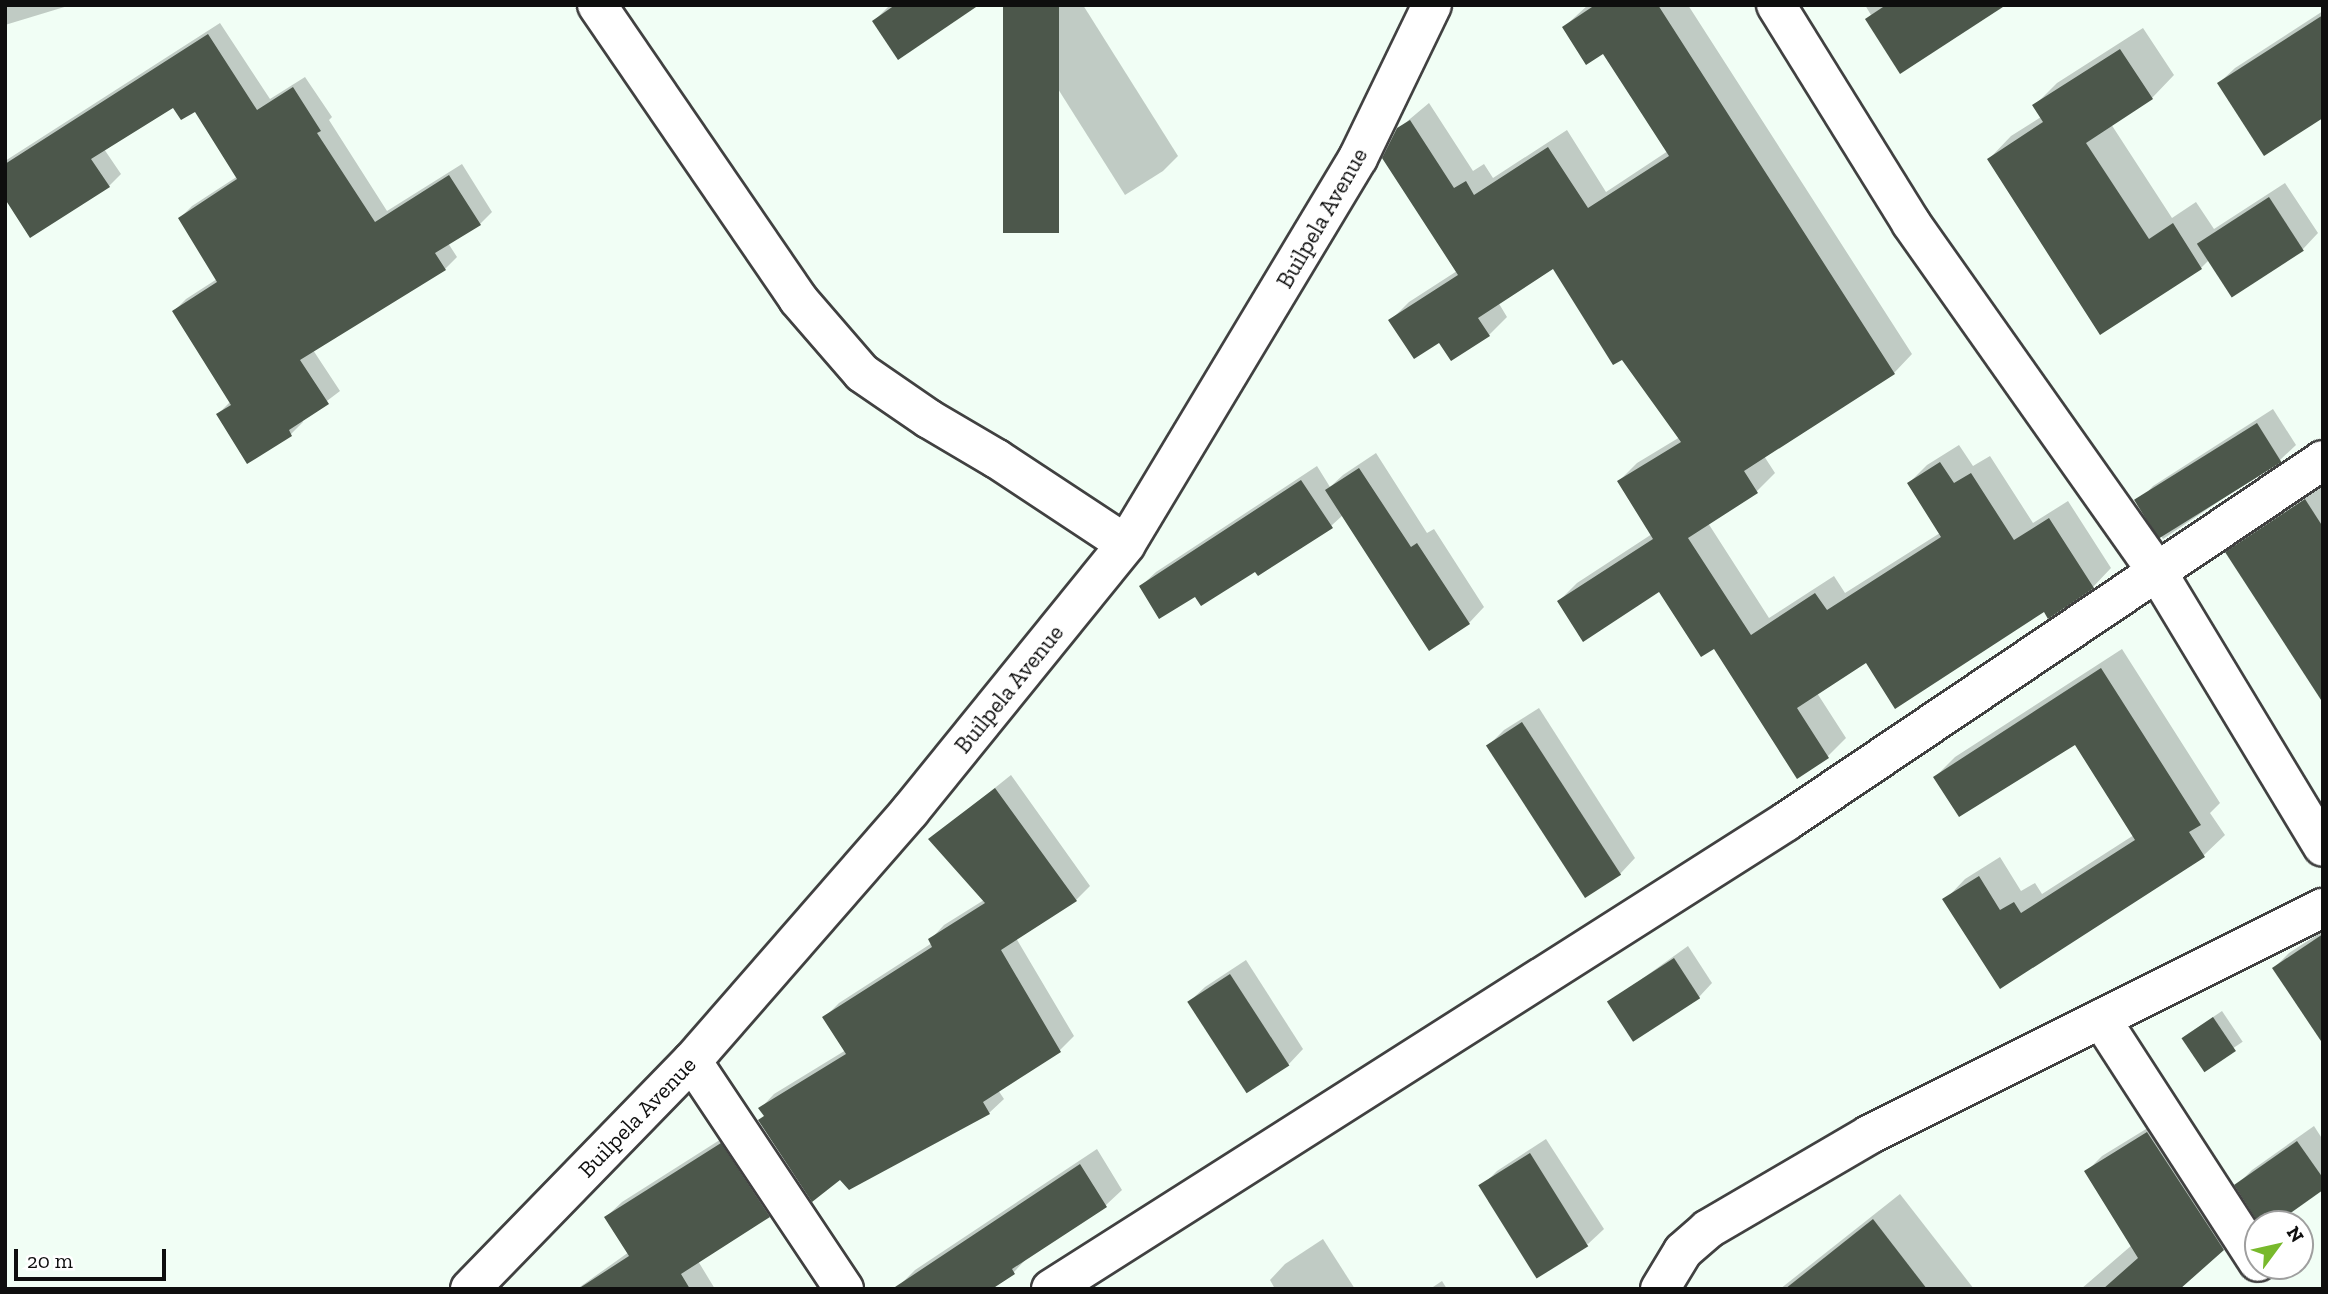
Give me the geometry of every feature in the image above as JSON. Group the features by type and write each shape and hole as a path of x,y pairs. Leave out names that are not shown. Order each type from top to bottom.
{"street":[{"path":"597,5 797,299 862,373 929,419 997,459 1126,544"},
{"name":"Builpela Avenue","path":"470,1289 692,1061 910,811 1126,544 1358,158 1432,5"},
{"path":"1776,5 1910,223 2156,570 2323,847"},
{"path":"1051,1289 1787,821 2323,460"},
{"path":"1660,1289 1683,1251 1708,1229 1869,1135 2323,908"},
{"path":"2101,1019 2244,1241"},
{"path":"692,1061 844,1289"}],"building":[{"path":"895,5 979,5 898,60 872,21"},
{"path":"1003,5 1059,5 1059,233 1003,233"},
{"path":"1595,5 1658,5 1895,374 1744,471 1758,493 1688,538 1751,635 1815,593 1827,610 1941,537 1907,483 1940,462 1954,483 1971,473 2014,540 2049,518 2094,588 2048,619 2044,612 1895,709 1866,663 1797,708 1829,758 1797,779 1714,649 1701,657 1659,592 1583,642 1557,601 1653,539 1617,481 1681,442 1622,360 1613,365 1553,269 1478,318 1490,336 1451,361 1439,343 1414,359 1388,320 1458,275 1382,158 1397,128 1410,120 1454,188 1466,181 1474,195 1548,147 1588,208 1669,156 1603,54 1586,65 1562,27"},
{"path":"1886,5 2006,5 1900,74 1865,19"},
{"path":"2323,15 2323,118 2264,156 2217,83"},
{"path":"208,34 257,110 293,87 321,131 317,133 375,222 449,175 481,225 435,253 446,270 300,360 329,404 289,430 292,436 247,464 216,414 231,405 172,311 217,282 178,218 237,179 195,112 181,120 173,108 91,159 110,187 30,238 5,199 5,164"},
{"path":"2120,49 2153,99 2086,143 2149,239 2173,223 2202,269 2100,335 1987,159 2043,122 2032,105"},
{"path":"2269,197 2304,251 2232,298 2197,244"},
{"path":"2257,423 2281,462 2158,539 2134,500"},
{"path":"1359,468 1411,547 1417,543 1470,624 1429,651 1325,490"},
{"path":"1301,480 1333,528 1258,576 1255,572 1201,606 1195,597 1159,619 1139,586"},
{"path":"2305,499 2323,527 2323,703 2225,552"},
{"path":"2101,668 2201,825 2189,832 2205,857 2000,989 1942,899 1979,876 2000,910 2014,902 2021,913 2135,840 2075,745 1959,817 1933,777"},
{"path":"1522,722 1621,875 1585,898 1486,745"},
{"path":"995,788 1077,901 1001,950 1061,1052 983,1102 990,1114 849,1190 840,1180 812,1202 758,1120 764,1116 758,1108 846,1054 822,1017 932,947 928,939 985,903 928,839"},
{"path":"2323,934 2323,1044 2272,968"},
{"path":"1674,958 1700,998 1633,1042 1607,1002"},
{"path":"1230,974 1289,1065 1247,1093 1187,1002"},
{"path":"2213,1017 2236,1051 2204,1072 2181,1038"},
{"path":"2147,1132 2224,1250 2180,1289 2103,1289 2138,1258 2084,1171"},
{"path":"2297,1141 2323,1178 2323,1190 2295,1210 2250,1210 2234,1185"},
{"path":"721,1143 770,1217 681,1274 690,1289 578,1289 629,1256 604,1217"},
{"path":"1530,1153 1588,1246 1537,1279 1478,1185"},
{"path":"1080,1164 1107,1207 1012,1269 1015,1274 992,1289 892,1289"},
{"path":"1873,1219 1927,1289 1785,1289"}]}
